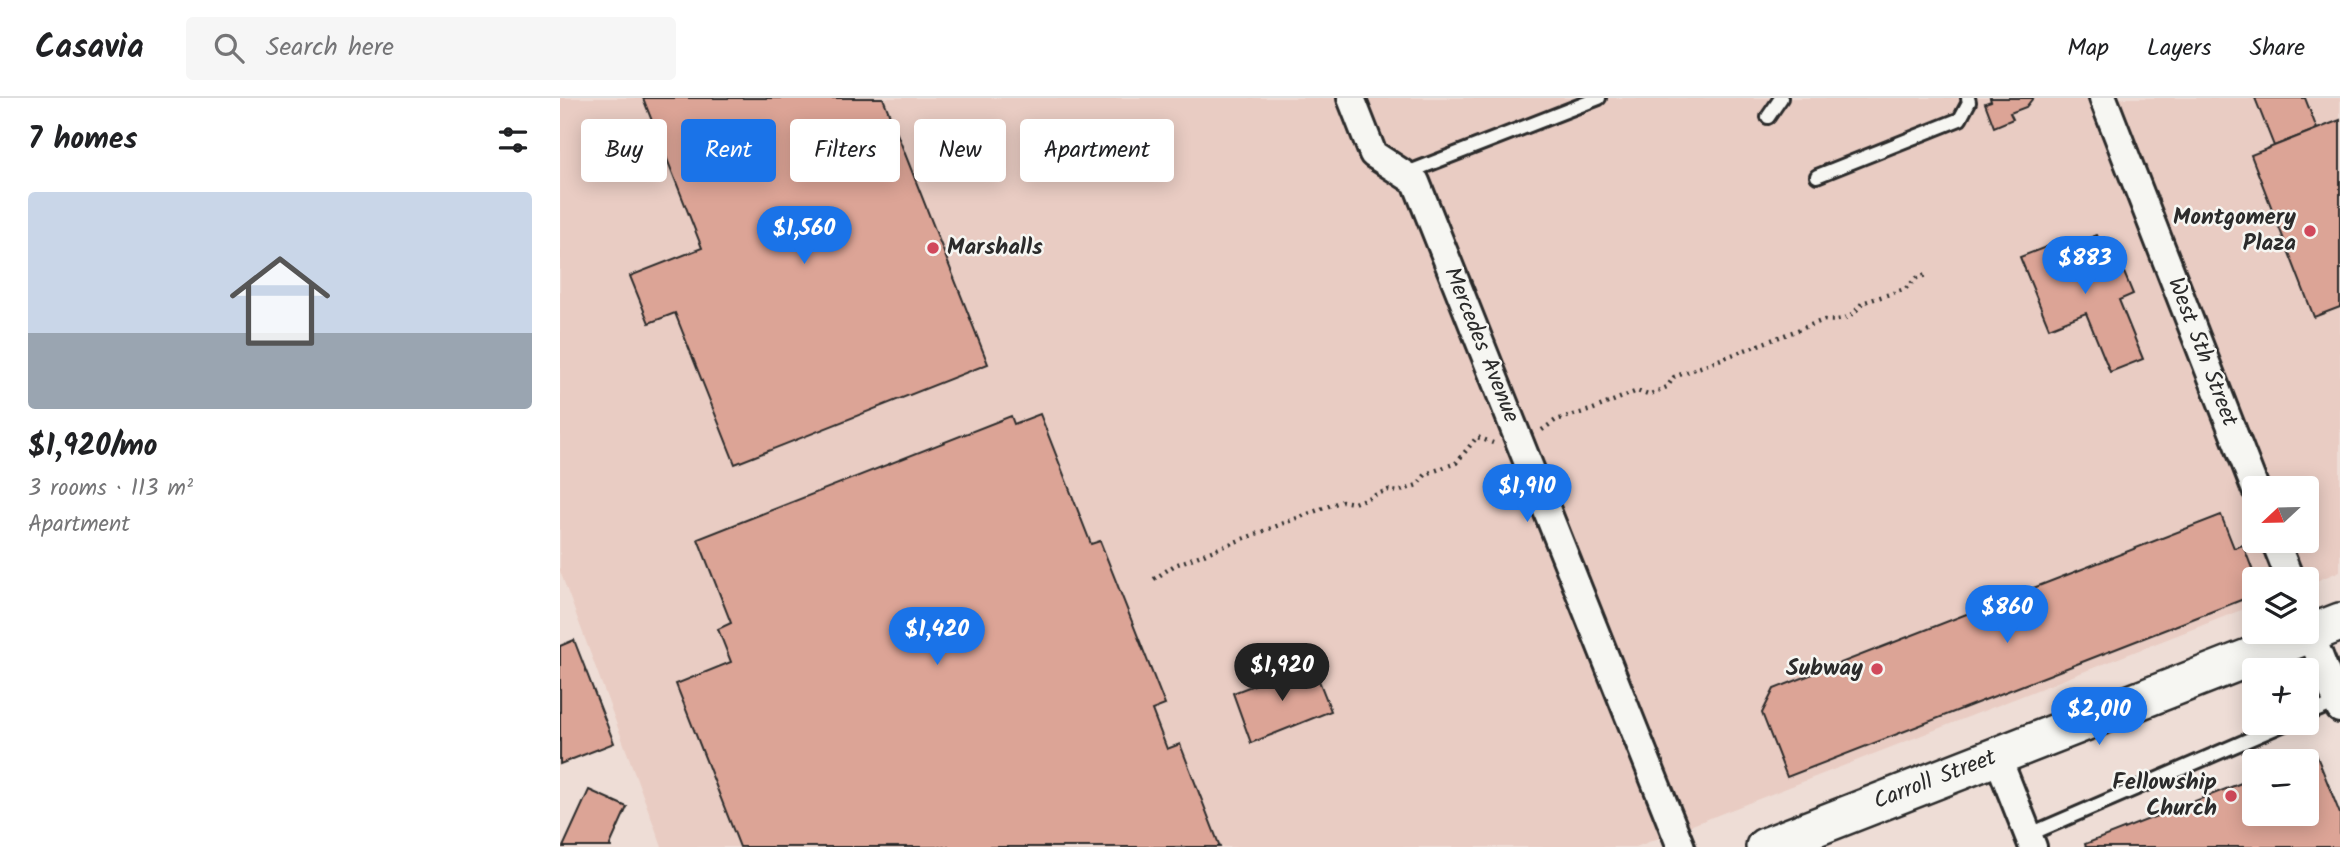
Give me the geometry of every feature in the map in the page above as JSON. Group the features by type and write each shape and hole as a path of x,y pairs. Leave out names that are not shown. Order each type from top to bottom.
{"street":[{"name":"Mercedes Avenue","path":"1351,98 1373,154 1416,182 1681,847"},
{"name":"West 5th Street","path":"2103,98 2250,476"},
{"path":"2319,626 2339,706"},
{"name":"Carroll Street","path":"1765,847 2274,644"},
{"path":"1997,756 2031,841"}],"lane":[{"path":"1404,174 1599,98"},
{"path":"1768,117 1781,98"},
{"path":"1817,176 1960,119 1969,102 1968,98"},
{"path":"2319,711 2339,706"},
{"path":"2031,841 2261,735"}],"shaded area":[{"path":"560,98 2340,98 2340,571 2319,580 2319,567 2242,567 2242,610 1636,847 662,847 560,571"}],"building":[{"path":"643,98 883,98 891,119 790,119 790,182 900,182 900,141 988,364 735,464 675,313 649,323 630,276 702,248 667,159 667,119 651,119"},
{"path":"1990,98 2033,98 2026,107 2010,113 2013,119 1994,127 1985,103 1991,101"},
{"path":"2255,98 2305,98 2317,129 2274,146"},
{"name":"Montgomery Plaza","path":"2340,120 2340,307 2314,317 2251,155"},
{"path":"2097,235 2113,274 2123,270 2133,294 2119,300 2143,359 2110,372 2086,313 2049,328 2020,257 2051,245 2053,252"},
{"path":"1040,414 1091,544 1100,541 1165,705 1152,710 1167,749 1180,744 1220,847 740,847 676,684 731,662 718,629 731,623 698,539 1011,416 1014,424"},
{"path":"2221,515 2234,548 2242,545 2242,553 2246,553 2251,567 2242,567 2242,600 1787,777 1762,713 1774,689"},
{"path":"574,640 614,743 560,764 560,646"},
{"path":"1312,663 1331,711 1251,743 1233,693"},
{"name":"Fellowship Church","path":"2319,762 2340,814 2340,847 2086,847 2085,844 2242,783 2242,826 2319,826"},
{"path":"589,790 627,807 611,847 563,847"}],"place":[{"name":"Montgomery Plaza","path":"2310,231"},
{"name":"Marshalls","path":"933,248"},
{"name":"Subway","path":"1877,669"},
{"name":"Fellowship Church","path":"2231,796"}]}
